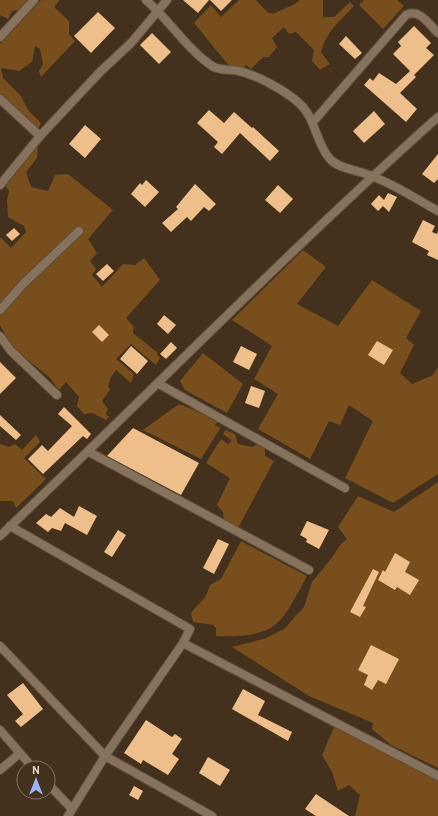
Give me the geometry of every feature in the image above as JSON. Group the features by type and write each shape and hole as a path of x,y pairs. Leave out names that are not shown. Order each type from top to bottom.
{"street":[{"path":"0,36 34,0"},
{"path":"146,0 158,10 185,41 214,67 240,71 280,89 300,104 313,122 329,159 337,165 372,175 438,211"},
{"path":"0,185 40,136 100,72 132,42 168,0"},
{"path":"313,122 406,15 418,13 438,33"},
{"path":"0,99 40,136"},
{"path":"0,536 89,452 372,175 438,117"},
{"path":"0,310 24,283 79,231"},
{"path":"0,336 11,351 57,395"},
{"path":"158,384 345,488"},
{"path":"89,452 309,570"},
{"path":"10,526 190,629 183,643 105,756 70,813 56,795"},
{"path":"183,643 438,776"},
{"path":"0,646 105,756 212,816"},
{"path":"0,730 25,760"},
{"path":"0,770 19,754"}],"shaded area":[{"path":"0,0 29,0 19,10 12,11 8,19 0,15"},
{"path":"41,0 60,0 54,7 69,21 69,34 75,41 41,77 39,71 43,64 40,49 35,46 32,62 19,71 1,68 3,78 21,96 28,110 41,123 38,129 0,94 0,44"},
{"path":"239,0 256,0 267,12 273,14 300,0 323,0 323,17 334,17 350,2 354,6 334,27 326,38 321,52 330,64 320,70 312,61 314,50 296,32 289,34 284,27 272,38 277,47 269,57 263,57 251,69 246,65 241,70 230,67 194,23 211,5 221,17"},
{"path":"364,0 397,0 404,6 383,29 359,5"},
{"path":"38,145 37,158 26,172 31,187 48,191 55,175 68,174 113,210 88,239 97,253 90,261 96,269 92,275 102,287 123,264 135,265 144,258 160,280 126,318 134,327 133,333 158,353 157,354 160,358 156,365 131,344 116,359 134,374 131,383 116,370 111,377 108,386 110,390 102,401 108,409 106,414 109,417 106,420 92,413 84,414 77,406 79,397 66,382 59,390 50,378 12,347 0,325 0,237 11,248 26,232 24,226 8,217 7,201 9,191 5,185"},
{"path":"303,250 326,267 297,304 338,326 372,280 421,311 406,338 414,345 400,373 412,384 433,375 438,367 438,474 393,503 345,478 373,421 349,405 340,425 329,421 310,459 258,429 278,394 254,379 272,346 232,320"},
{"path":"203,353 243,384 227,413 185,390 180,381"},
{"path":"179,404 218,420 215,426 221,427 201,459 143,430"},
{"path":"225,430 235,434 238,444 252,447 258,444 265,446 265,456 274,461 238,528 224,522 223,512 217,505 230,478 206,463 221,439 228,444 232,441 223,434"},
{"path":"36,435 40,442 24,458 46,479 16,508 13,501 0,501 0,444 9,447 15,444 22,450"},
{"path":"438,482 438,768 391,745 372,729 373,723 309,696 232,647 266,638 284,629 304,607 312,582 341,544 347,539 338,527 358,496 394,512"},
{"path":"241,541 307,576 289,609 280,621 269,629 255,634 216,636 216,628 213,625 193,622 191,613 206,596 210,585 221,579"},
{"path":"336,723 438,775 438,816 355,816 360,795 349,785 338,791 332,772 322,755"}],"building":[{"path":"183,0 209,0 198,13"},
{"path":"210,0 232,0 221,11"},
{"path":"98,12 115,28 91,53 74,36"},
{"path":"414,26 431,43 426,48 434,55 414,75 416,77 400,93 417,109 406,122 364,85 370,78 373,81 379,73 396,84 410,71 393,54 401,46 398,42"},
{"path":"152,33 171,52 159,64 140,45"},
{"path":"346,36 362,53 355,59 339,44"},
{"path":"209,110 224,123 234,112 279,151 270,161 240,133 222,154 214,147 218,142 197,123"},
{"path":"374,111 385,124 364,143 353,131"},
{"path":"85,125 101,139 85,158 69,144"},
{"path":"438,154 438,179 434,183 422,174"},
{"path":"146,180 159,192 145,207 131,194 140,183 142,185"},
{"path":"195,184 216,204 209,211 204,207 191,221 187,217 171,232 162,223 178,209 176,207"},
{"path":"278,185 293,199 280,213 265,200"},
{"path":"388,193 397,197 389,212 383,206 378,211 371,204 379,195 384,200"},
{"path":"423,220 435,226 432,232 437,234 438,231 438,260 427,255 429,251 412,242"},
{"path":"14,228 20,234 12,241 6,235"},
{"path":"107,264 114,271 103,281 96,274"},
{"path":"164,315 176,325 168,334 157,324"},
{"path":"99,325 109,335 102,342 92,332"},
{"path":"377,341 393,350 384,365 368,355"},
{"path":"171,342 177,348 166,359 160,354"},
{"path":"131,346 148,361 137,374 120,359"},
{"path":"241,346 257,354 249,370 233,362"},
{"path":"0,362 16,378 0,394"},
{"path":"251,386 265,391 259,408 245,403"},
{"path":"64,407 91,434 87,439 83,436 43,474 28,459 42,445 48,451 72,426 58,414"},
{"path":"0,415 21,435 16,440 0,426"},
{"path":"133,428 199,463 181,495 107,456"},
{"path":"79,506 97,516 87,535 65,523 61,531 52,528 48,532 36,523 46,514 51,517 60,508 74,517"},
{"path":"307,521 329,530 319,549 306,542 307,539 300,535"},
{"path":"118,530 126,535 112,557 104,552"},
{"path":"218,539 229,544 214,574 203,568"},
{"path":"395,553 410,562 405,572 419,580 410,595 397,587 395,590 378,580 383,570 385,572"},
{"path":"373,569 379,572 363,606 366,607 360,617 350,612"},
{"path":"371,645 399,659 386,684 378,680 372,690 364,685 368,675 358,670"},
{"path":"23,683 43,709 21,727 15,721 23,714 7,695"},
{"path":"243,689 265,701 258,715 292,732 288,741 232,709"},
{"path":"146,720 172,737 175,734 182,739 172,754 179,759 168,775 143,760 141,764 124,753"},
{"path":"208,757 230,770 220,786 199,773"},
{"path":"134,786 143,791 138,800 129,795"},
{"path":"316,794 349,816 316,816 305,809"}]}
